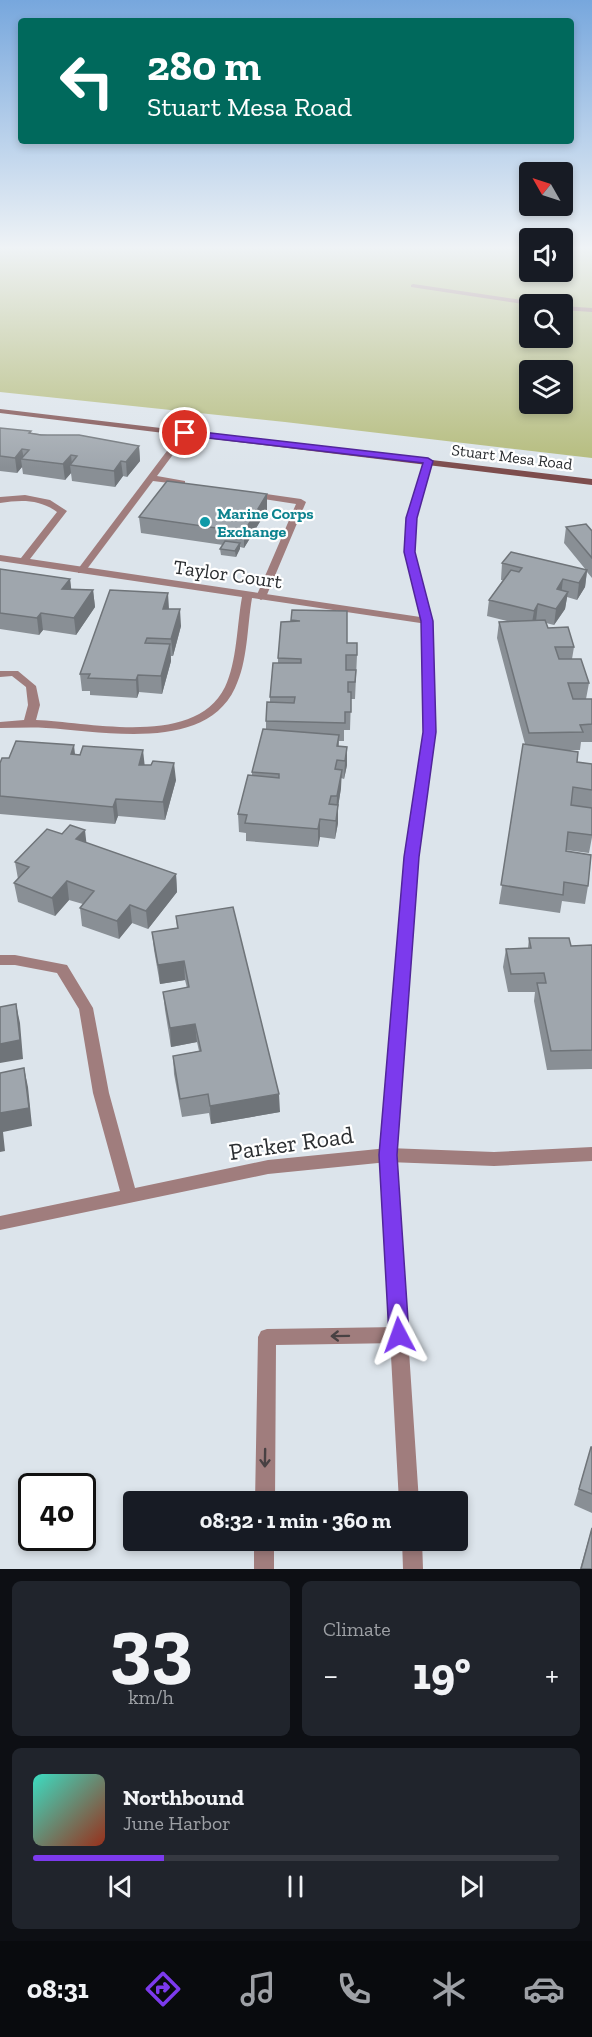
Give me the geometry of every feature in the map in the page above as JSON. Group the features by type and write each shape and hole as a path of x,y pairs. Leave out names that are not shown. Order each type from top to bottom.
{"main road":[{"name":"Stuart Mesa Road","path":"0,411 592,482"}],"street":[{"path":"81,571 185,433"},
{"path":"408,1491 388,1155 412,857 430,732 427,621 409,552 412,518 428,461"},
{"path":"151,478 197,486"},
{"path":"243,493 301,502 261,597"},
{"path":"0,500 33,497 49,501 62,511 23,562"},
{"name":"Taylor Court","path":"0,558 427,621"},
{"path":"0,725 29,724 147,731 174,728 219,706 230,688 247,595"},
{"path":"0,674 14,673 31,686 34,705 29,724"},
{"path":"0,960 15,960 62,969 87,1008 101,1093 129,1196"},
{"name":"Parker Road","path":"0,1223 268,1167 388,1155 494,1159 592,1154"},
{"path":"265,1491 267,1337 399,1335"},
{"path":"264,1551 264,1569"},
{"path":"412,1551 414,1569"}],"green space":[{"path":"0,321 519,321 519,348 573,348 573,321 592,321 592,458 0,392"}],"building":[{"path":"0,428 31,431 29,433 41,435 79,435 139,446 126,462 121,461 114,471 70,465 77,456 71,455 63,464 21,459 29,450 22,449 15,458 0,456"},
{"path":"167,481 267,494 244,532 139,517"},
{"path":"586,524 592,531 592,558 566,527"},
{"path":"225,541 240,543 235,551 220,549"},
{"path":"511,552 587,570 579,583 563,579 557,589 568,592 556,609 538,604 534,611 489,600 511,570 519,572 522,568 502,563"},
{"path":"0,569 70,579 62,589 93,590 74,618 41,613 37,618 0,613"},
{"path":"110,590 168,593 163,609 180,609 171,639 147,638 145,643 170,644 161,676 138,675 136,680 88,678 90,674 80,674"},
{"path":"292,610 347,611 347,643 357,643 357,655 346,655 346,670 356,670 355,682 348,682 348,692 351,692 351,712 345,712 345,723 266,721 267,702 294,703 295,697 270,697 273,663 301,663 301,659 278,658 281,622 300,621 291,620"},
{"path":"545,620 548,628 568,627 574,647 555,647 559,659 581,659 589,683 568,683 573,699 592,699 592,724 580,725 583,732 529,733 499,622"},
{"path":"263,729 339,735 337,746 347,747 345,761 337,760 335,769 342,770 337,796 331,796 329,804 338,805 336,821 320,819 318,829 245,823 247,815 238,814 248,775 279,778 279,774 252,772"},
{"path":"16,741 74,745 71,754 80,755 83,746 143,750 139,765 151,765 153,761 174,763 163,802 116,799 113,807 0,796 0,763 2,758 9,758"},
{"path":"523,744 578,752 577,762 592,764 592,790 573,787 571,805 592,808 592,835 568,832 566,851 591,855 588,886 564,882 563,895 501,885"},
{"path":"70,825 85,830 76,839 176,874 146,911 130,905 117,921 80,908 94,891 67,881 52,898 14,883 29,867 15,862 47,829 62,834"},
{"path":"233,907 279,1094 210,1106 208,1094 180,1099 173,1056 201,1051 195,1024 170,1028 163,992 189,987 184,961 158,965 152,932 178,928 176,916"},
{"path":"529,938 569,938 571,946 592,945 592,1050 551,1051 537,983 546,983 544,973 511,974 506,949 531,948"},
{"path":"16,1004 20,1040 0,1044 0,1007"},
{"path":"24,1068 29,1108 0,1113 0,1073"},
{"path":"592,1447 592,1494 579,1489"},
{"path":"592,1528 592,1569 581,1569"}],"place":[{"name":"Marine Corps Exchange","path":"205,522"}],"route":[{"path":"185,433 428,461 412,518 409,552 427,621 430,732 412,857 388,1155 399,1335"}]}
